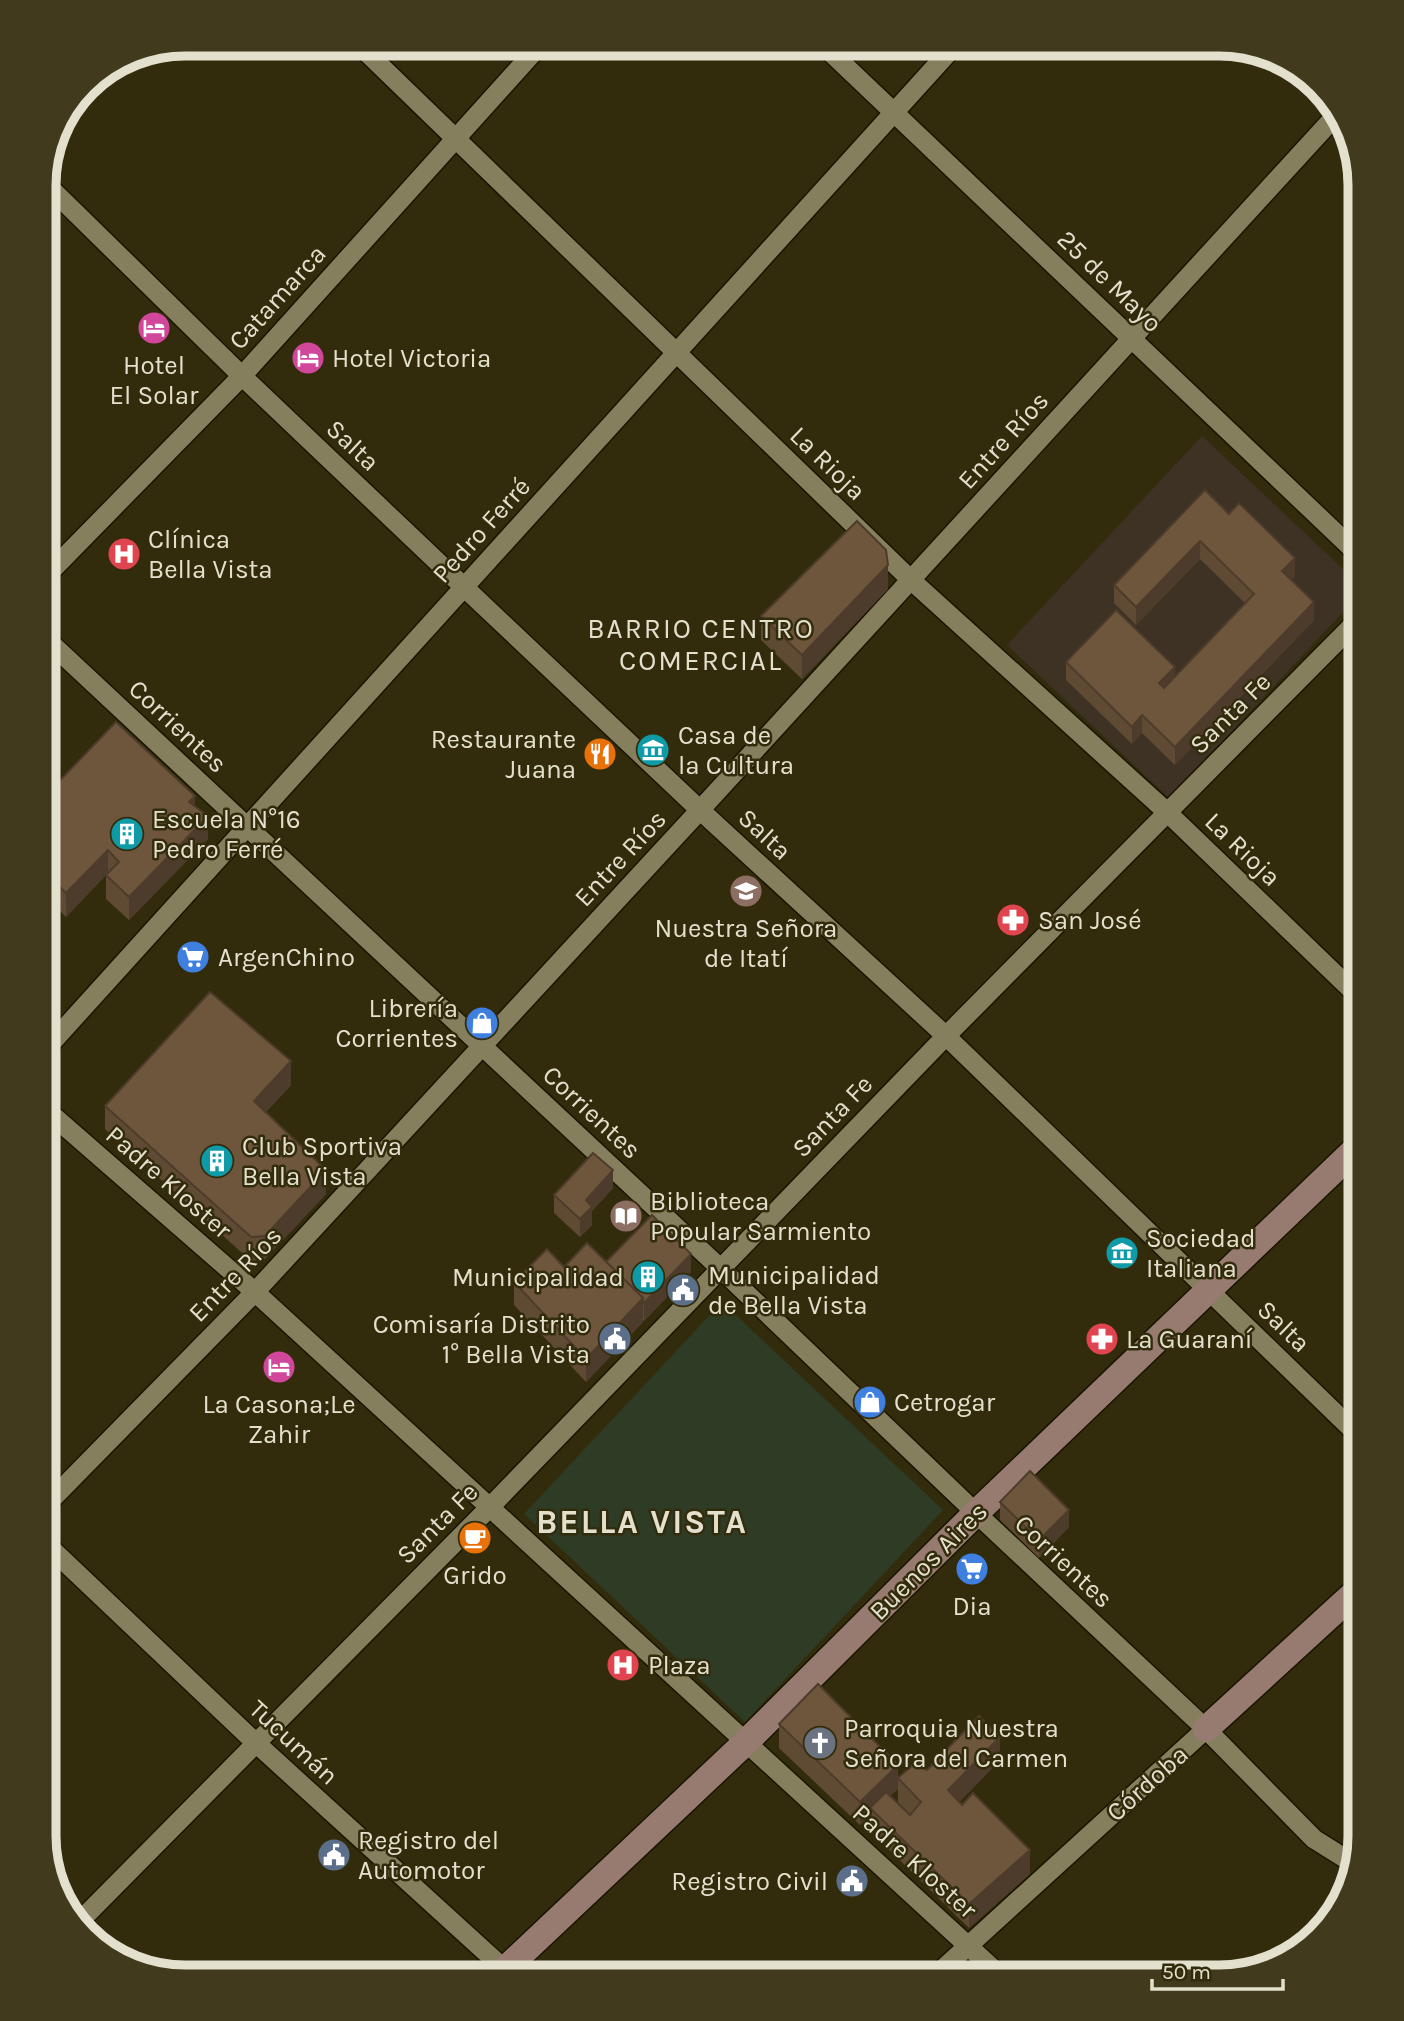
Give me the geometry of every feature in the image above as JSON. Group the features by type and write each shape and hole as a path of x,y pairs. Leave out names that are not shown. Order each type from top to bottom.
{"street":[{"name":"La Rioja","path":"371,56 911,580 1168,813 1348,986"},
{"name":"Catamarca","path":"56,566 242,376 530,56"},
{"name":"25 de Mayo","path":"835,56 1348,545"},
{"name":"Pedro Ferré","path":"56,1038 946,56"},
{"name":"Entre Ríos","path":"56,1495 255,1292 1331,121"},
{"name":"Salta","path":"56,194 242,376 700,810 946,1036 1348,1425"},
{"name":"Santa Fe","path":"85,1916 489,1508 946,1036 1348,630"},
{"name":"Corrientes","path":"56,648 721,1269 975,1513 1206,1729 1314,1839 1346,1859"},
{"name":"Padre Kloster","path":"56,1118 255,1292 989,1965"},
{"name":"Buenos Aires","path":"515,1965 745,1743 975,1513 1348,1157"},
{"name":"Tucumán","path":"56,1553 494,1965"},
{"name":"Córdoba","path":"947,1965 1348,1599"}],"shaded area":[{"path":"1202,436 1348,574 1348,607 1169,798 1007,645"}],"green space":[{"path":"722,1302 943,1510 745,1722 524,1514"}],"building":[{"path":"1205,490 1229,514 1239,503 1295,558 1282,571 1314,602 1175,747 1142,715 1132,727 1066,662 1116,610 1175,667 1159,683 1164,688 1254,594 1200,541 1136,607 1114,585"},
{"path":"857,521 886,550 888,565 802,655 761,616"},
{"name":"Escuela N°16 Pedro Ferré","path":"116,722 195,796 189,802 208,816 129,897 106,875 119,862 108,850 66,893 56,883 56,785"},
{"name":"Club Sportiva Bella Vista","path":"210,992 291,1061 254,1101 326,1170 265,1236 251,1237 105,1106"},
{"path":"593,1153 613,1170 586,1200 592,1207 580,1219 554,1195"},
{"name":"Municipalidad","path":"652,1215 691,1254 644,1303 643,1298 606,1262"},
{"path":"587,1243 643,1298 586,1359 514,1282 547,1249 564,1267"},
{"path":"1030,1471 1069,1510 1039,1540 1000,1502"},
{"path":"818,1684 898,1765 860,1802 779,1724"},
{"path":"979,1716 1000,1737 948,1790 962,1805 973,1793 1030,1850 969,1904 870,1808 886,1792 910,1815 921,1802 898,1778 917,1761 927,1770"}],"place":[{"name":"Hotel El Solar","path":"154,328"},
{"name":"Hotel Victoria","path":"308,358"},
{"name":"Clínica Bella Vista","path":"124,554"},
{"name":"Casa de la Cultura","path":"653,750"},
{"name":"Restaurante Juana","path":"600,754"},
{"name":"Escuela N°16 Pedro Ferré","path":"127,834"},
{"name":"Nuestra Señora de Itatí","path":"746,891"},
{"name":"San José","path":"1013,920"},
{"name":"ArgenChino","path":"193,957"},
{"name":"Librería Corrientes","path":"482,1023"},
{"name":"Club Sportiva Bella Vista","path":"217,1161"},
{"name":"Biblioteca Popular Sarmiento","path":"626,1216"},
{"name":"Sociedad Italiana","path":"1122,1253"},
{"name":"Municipalidad","path":"648,1277"},
{"name":"Municipalidad de Bella Vista","path":"683,1290"},
{"name":"Comisaría Distrito 1° Bella Vista","path":"615,1339"},
{"name":"La Guaraní","path":"1102,1339"},
{"name":"La Casona;Le Zahir","path":"279,1367"},
{"name":"Cetrogar","path":"870,1402"},
{"name":"Grido","path":"475,1538"},
{"name":"Dia","path":"972,1569"},
{"name":"Plaza","path":"623,1665"},
{"name":"Parroquia Nuestra Señora del Carmen","path":"820,1743"},
{"name":"Registro del Automotor","path":"334,1855"},
{"name":"Registro Civil","path":"852,1881"}],"district":[{"name":"BARRIO CENTRO COMERCIAL","path":"701,644"},
{"name":"BELLA VISTA","path":"642,1521"}]}
